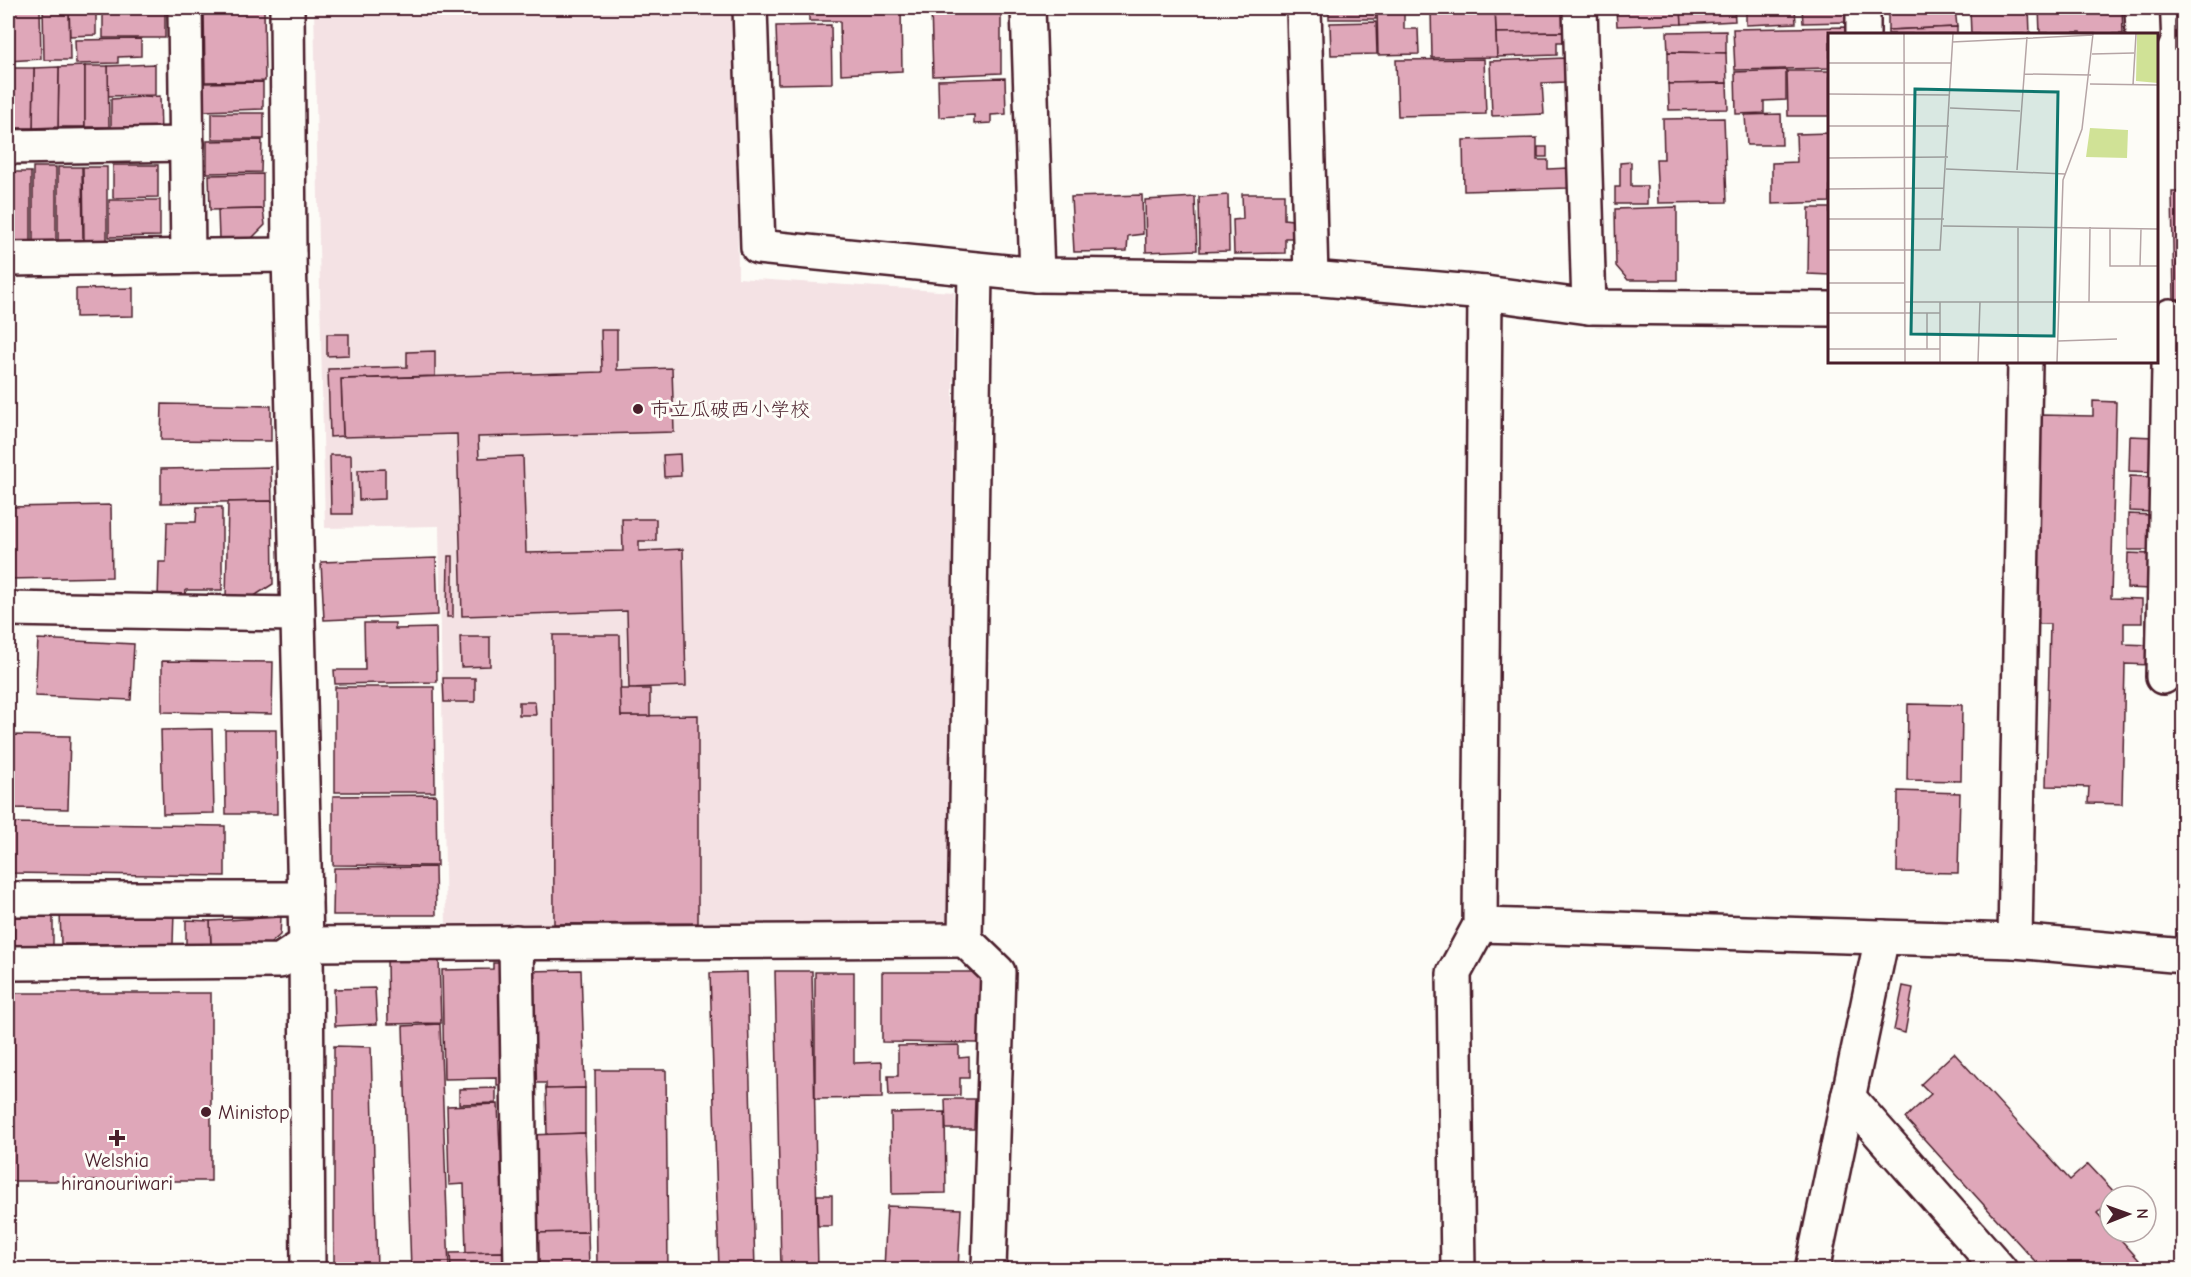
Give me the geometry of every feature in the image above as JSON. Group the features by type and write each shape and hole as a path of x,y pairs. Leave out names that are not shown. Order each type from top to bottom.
{"street":[{"path":"185,8 188,256"},
{"path":"287,8 289,255 306,944 308,1269"},
{"path":"750,8 758,246 1037,275 1311,278 1485,293 1589,307 1828,309"},
{"path":"1028,8 1037,275"},
{"path":"1304,8 1311,278"},
{"path":"1580,8 1589,307"},
{"path":"1863,8 1863,33"},
{"path":"2142,8 2143,33"},
{"path":"8,147 187,144"},
{"path":"8,259 289,255"},
{"path":"965,940 975,270"},
{"path":"1458,1269 1454,973 1480,925 1485,293"},
{"path":"2163,677 2174,614 2170,316"},
{"path":"2015,940 2025,363"},
{"path":"8,609 297,614"},
{"path":"8,899 305,899"},
{"path":"1480,925 2015,940 2184,956"},
{"path":"1812,1269 1882,937"},
{"path":"8,963 280,961 306,944 965,940 998,972 989,1269"},
{"path":"516,942 520,1269"},
{"path":"1848,1097 2000,1269"}],"shaded area":[{"name":"市立瓜破西小学校","path":"314,8 736,8 738,278 954,292 948,919 936,930 446,927 439,526 325,528"}],"building":[{"path":"8,8 40,8 41,59 8,61"},
{"path":"43,8 69,8 70,60 44,60"},
{"path":"69,8 96,8 96,35 70,36"},
{"path":"103,8 157,8 157,12 103,12"},
{"path":"204,8 264,8 265,81 205,82"},
{"path":"809,8 901,8 902,71 841,74 840,21 809,21"},
{"path":"931,8 1001,8 1001,73 933,76"},
{"path":"1329,8 1375,8 1376,19 1329,19"},
{"path":"1377,8 1404,8 1404,29 1418,29 1419,54 1378,55"},
{"path":"1495,8 1563,8 1564,32 1496,33"},
{"path":"1495,8 1497,57 1432,58 1431,9"},
{"path":"1616,8 1681,8 1682,24 1617,26"},
{"path":"1681,8 1734,8 1735,21 1682,24"},
{"path":"1746,8 1795,8 1796,23 1746,25"},
{"path":"1802,8 1848,8 1848,22 1803,23"},
{"path":"1888,8 1955,8 1957,27 1888,30"},
{"path":"1970,8 2029,8 2030,33 1971,33"},
{"path":"2039,8 2122,8 2123,33 2040,33"},
{"path":"103,12 165,12 165,38 103,38"},
{"path":"2175,21 2184,21 2184,50 2175,50"},
{"path":"1376,22 1377,54 1331,55 1330,23"},
{"path":"831,25 832,83 778,84 776,26"},
{"path":"1847,27 1847,33 1828,33 1828,68 1735,70 1733,29"},
{"path":"1957,27 1957,33 1888,33 1888,30"},
{"path":"1726,31 1726,53 1668,52 1667,32"},
{"path":"1564,32 1564,42 1557,42 1557,55 1497,57 1496,33"},
{"path":"141,39 141,56 118,57 118,63 76,64 75,40"},
{"path":"1668,52 1726,53 1727,83 1668,84"},
{"path":"1564,58 1565,82 1542,83 1544,114 1492,116 1490,61"},
{"path":"1484,59 1486,114 1398,116 1396,60"},
{"path":"155,64 155,95 108,96 108,66"},
{"path":"85,66 85,127 58,127 59,67"},
{"path":"85,66 108,66 109,127 85,127"},
{"path":"59,67 58,127 33,128 34,68"},
{"path":"8,68 34,68 33,128 8,128"},
{"path":"1786,70 1786,100 1764,101 1764,113 1736,114 1735,72"},
{"path":"1787,71 1828,71 1828,116 1788,116"},
{"path":"1005,78 1006,114 991,115 991,123 974,124 974,115 939,117 938,80"},
{"path":"263,82 263,109 203,111 203,83"},
{"path":"1727,83 1728,109 1669,110 1668,84"},
{"path":"160,96 161,135 111,135 111,99"},
{"path":"212,113 264,113 264,139 212,139"},
{"path":"1781,114 1782,145 1747,145 1745,115"},
{"path":"1724,118 1727,202 1658,203 1656,159 1664,159 1663,119"},
{"path":"1828,133 1828,202 1772,204 1772,163 1797,162 1796,134"},
{"path":"1537,138 1537,160 1548,160 1548,169 1568,168 1568,188 1464,191 1463,140"},
{"path":"262,140 261,172 207,173 207,141"},
{"path":"1538,147 1547,147 1547,157 1538,157"},
{"path":"1631,162 1631,186 1647,186 1647,204 1615,204 1615,187 1620,187 1620,163"},
{"path":"113,165 158,165 158,197 113,198"},
{"path":"33,167 56,167 56,241 33,241"},
{"path":"58,167 82,167 83,240 58,241"},
{"path":"83,167 107,167 107,240 84,240"},
{"path":"8,172 31,172 31,241 8,241"},
{"path":"263,174 263,209 210,210 209,175"},
{"path":"2172,192 2184,192 2184,299 2174,299"},
{"path":"1242,194 1284,194 1284,219 1292,220 1292,238 1285,238 1285,253 1234,254 1233,220 1243,219"},
{"path":"1142,195 1143,234 1128,236 1127,251 1074,252 1071,197"},
{"path":"1228,195 1229,251 1200,252 1199,197"},
{"path":"1195,197 1197,250 1146,252 1145,200"},
{"path":"109,200 160,200 160,236 109,237"},
{"path":"1677,207 1677,280 1628,280 1616,266 1615,209"},
{"path":"1809,208 1828,208 1828,275 1808,274"},
{"path":"263,209 265,225 252,238 219,239 218,210"},
{"path":"133,288 133,316 76,317 76,289"},
{"path":"601,330 617,330 617,370 672,368 674,432 478,437 479,458 523,456 526,553 623,551 622,519 656,519 656,541 639,541 639,551 683,549 686,686 629,688 627,611 462,616 457,434 343,437 341,379 602,372"},
{"path":"327,334 349,334 349,355 327,356"},
{"path":"435,351 435,376 341,379 343,436 330,437 328,369 407,367 407,352"},
{"path":"2093,401 2116,402 2111,598 2142,599 2142,623 2124,623 2124,644 2151,645 2151,665 2125,664 2122,804 2088,803 2089,787 2046,786 2050,624 2035,624 2040,415 2093,416"},
{"path":"162,404 271,406 271,441 161,440"},
{"path":"2130,436 2154,437 2153,472 2129,471"},
{"path":"680,454 681,476 664,477 663,455"},
{"path":"330,455 351,455 352,514 331,514"},
{"path":"271,467 272,501 161,503 161,469"},
{"path":"385,469 385,499 359,500 358,470"},
{"path":"2130,476 2153,477 2153,512 2129,511"},
{"path":"272,501 273,584 251,598 226,599 228,502"},
{"path":"111,505 112,577 8,579 8,507"},
{"path":"197,507 222,507 222,590 186,590 185,600 158,600 159,562 166,562 167,522 196,522"},
{"path":"2128,514 2152,515 2151,550 2128,550"},
{"path":"2177,515 2184,515 2184,546 2177,546"},
{"path":"2128,553 2151,554 2151,589 2127,588"},
{"path":"448,556 453,556 453,617 447,617"},
{"path":"436,558 438,615 324,620 321,562"},
{"path":"364,623 395,623 395,629 436,628 437,682 335,684 334,670 365,670"},
{"path":"553,635 620,635 621,716 698,715 698,923 554,924"},
{"path":"460,637 490,637 490,666 461,667"},
{"path":"38,639 134,644 131,700 35,696"},
{"path":"8,644 10,644 10,693 8,693"},
{"path":"162,661 273,662 272,714 162,712"},
{"path":"443,678 475,678 475,702 444,702"},
{"path":"335,687 434,687 435,792 335,792"},
{"path":"620,689 650,689 650,716 621,716"},
{"path":"519,702 535,702 536,715 519,715"},
{"path":"1908,704 1962,705 1961,781 1907,780"},
{"path":"212,729 214,813 163,814 161,730"},
{"path":"225,730 276,730 277,814 226,814"},
{"path":"8,735 70,736 68,809 8,808"},
{"path":"1898,791 1960,793 1958,873 1897,872"},
{"path":"436,795 437,866 333,865 333,796"},
{"path":"8,823 225,826 225,876 8,873"},
{"path":"435,867 436,915 333,915 334,868"},
{"path":"174,911 173,944 61,944 60,912"},
{"path":"14,915 53,916 53,946 14,946"},
{"path":"8,916 11,916 11,942 8,942"},
{"path":"281,917 280,935 263,950 211,948 210,921"},
{"path":"186,920 210,921 211,948 186,948"},
{"path":"439,959 441,1023 388,1024 387,960"},
{"path":"493,963 508,963 510,1085 497,1085 497,1078 444,1079 442,970 493,969"},
{"path":"581,970 585,1088 546,1089 546,1083 529,1083 526,971"},
{"path":"775,971 812,971 818,1270 781,1270"},
{"path":"747,972 755,1270 719,1270 710,973"},
{"path":"815,972 854,972 854,1063 882,1062 882,1098 815,1099"},
{"path":"882,972 980,972 980,1043 882,1042"},
{"path":"1903,986 1913,988 1905,1033 1894,1030"},
{"path":"375,988 377,1024 335,1026 334,989"},
{"path":"8,993 211,993 211,1181 8,1181"},
{"path":"440,1024 449,1270 411,1270 403,1026"},
{"path":"959,1045 959,1058 969,1057 969,1078 960,1078 960,1095 889,1096 888,1076 898,1076 898,1046"},
{"path":"334,1046 371,1047 377,1270 334,1270"},
{"path":"1954,1053 2070,1180 2088,1164 2107,1184 2098,1184 2098,1244 2125,1244 2148,1270 2043,1270 1905,1118 1931,1094 1921,1084"},
{"path":"595,1070 666,1070 668,1270 597,1270"},
{"path":"496,1088 496,1103 459,1104 459,1089"},
{"path":"585,1088 585,1133 547,1135 546,1089"},
{"path":"945,1099 975,1099 974,1129 946,1129"},
{"path":"498,1104 500,1150 506,1150 507,1163 501,1164 504,1252 466,1253 464,1184 449,1185 447,1106"},
{"path":"945,1112 946,1193 892,1194 891,1113"},
{"path":"585,1133 588,1232 533,1233 530,1135"},
{"path":"817,1195 832,1195 832,1226 818,1226"},
{"path":"887,1206 961,1209 958,1270 884,1270"},
{"path":"588,1232 589,1270 533,1270 533,1233"},
{"path":"504,1252 504,1270 451,1270 450,1253"}],"place":[{"name":"市立瓜破西小学校","path":"638,409"},
{"name":"Ministop","path":"206,1112"},
{"name":"Welshia hiranouriwari","path":"117,1138"}]}
